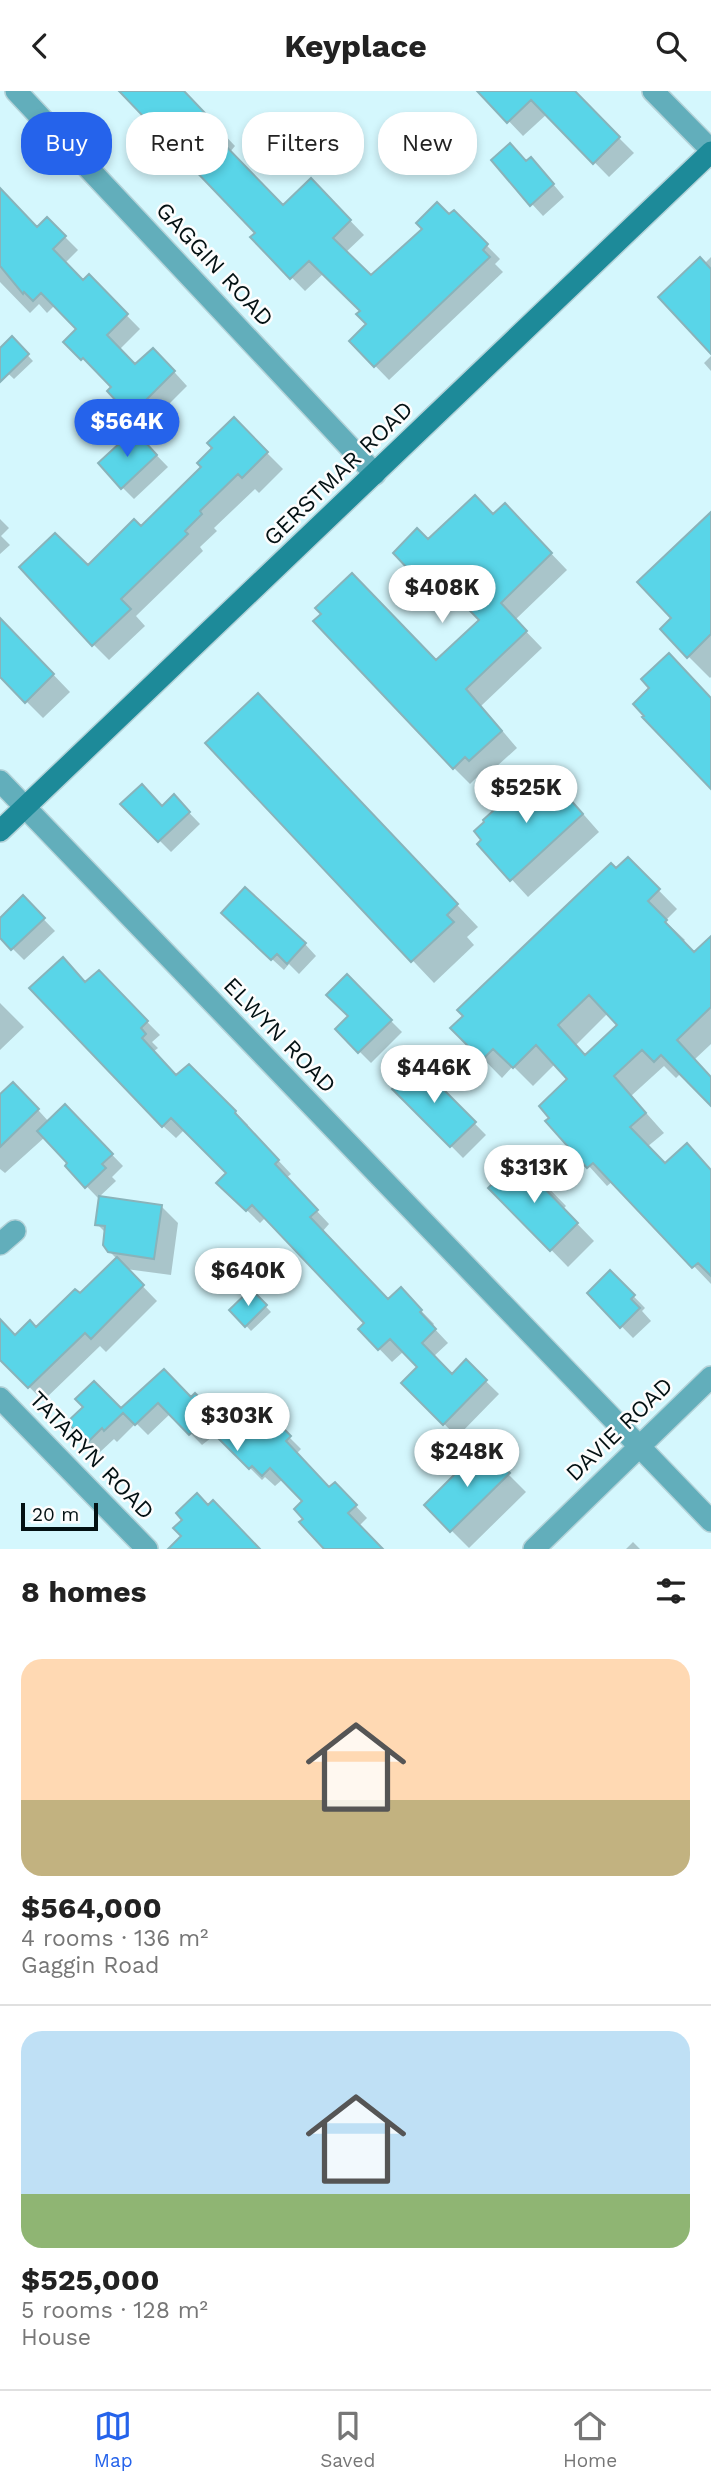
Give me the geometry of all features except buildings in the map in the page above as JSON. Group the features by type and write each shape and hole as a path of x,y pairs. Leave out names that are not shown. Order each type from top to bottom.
{"street":[{"name":"GAGGIN ROAD","path":"16,91 375,474"},
{"path":"653,91 711,151"},
{"name":"GERSTMAR ROAD","path":"0,831 711,151"},
{"name":"ELWYN ROAD","path":"0,781 711,1521"},
{"name":"DAVIE ROAD","path":"534,1549 711,1377"},
{"name":"TATARYN ROAD","path":"0,1398 147,1549"}]}
